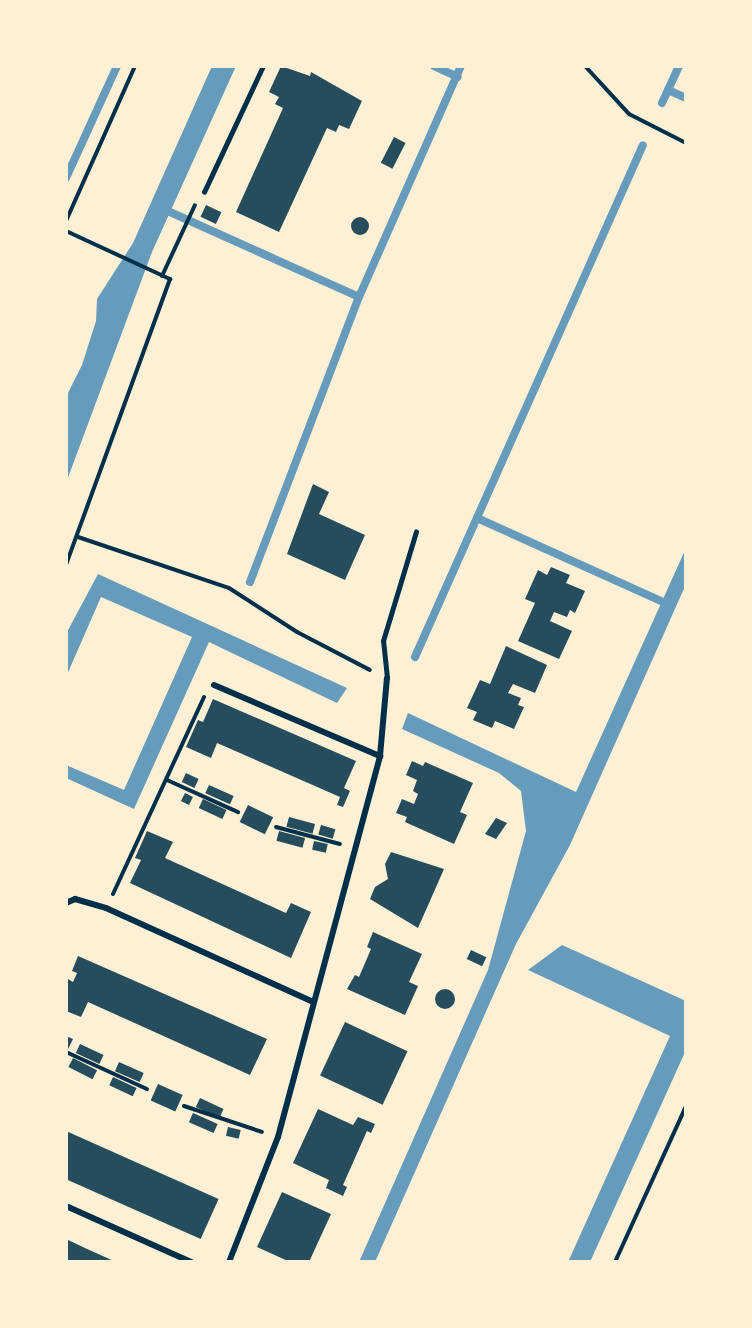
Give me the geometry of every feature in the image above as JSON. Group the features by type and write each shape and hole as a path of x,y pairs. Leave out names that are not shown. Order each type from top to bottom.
{"street":[{"path":"229,1262 278,1137 380,756 387,678"},
{"path":"214,685 380,756"},
{"path":"66,903 75,899 106,908 313,1002"},
{"path":"66,1206 192,1262"}],"lane":[{"path":"204,192 263,66"},
{"path":"387,678 383,641 416,532"}],"path":[{"path":"66,221 135,66"},
{"path":"585,66 629,114 686,143"},
{"path":"162,276 191,211"},
{"path":"66,231 170,279 66,565"},
{"path":"78,537 229,588 297,632 387,678"},
{"path":"106,908 204,697 214,685"},
{"path":"167,780 238,812"},
{"path":"276,827 355,848"},
{"path":"66,1052 147,1089"},
{"path":"184,1106 222,1122 278,1137"},
{"path":"615,1262 686,1106"}],"water":[{"path":"212,66 236,66 152,252 66,483 66,397 82,365 96,321 97,299 133,243"},
{"path":"686,548 686,584 570,845 516,944 375,1262 359,1262 488,970 526,831 521,791 499,773 402,729 408,713 576,792"},
{"path":"98,574 347,688 337,703 209,642 134,809 66,778 66,765 124,790 192,637 101,597 66,677 66,634"},
{"path":"562,945 686,1001 686,1050 590,1262 568,1262 670,1036 528,970"}],"building":[{"path":"281,66 310,76 311,72 362,101 349,129 339,125 336,132 327,128 279,232 236,212 283,108 275,104 279,97 269,92"},
{"path":"394,137 406,143 392,169 381,163"},
{"path":"206,205 221,212 216,224 201,217"},
{"path":"360,217 366,220 369,226 366,232 360,235 354,232 351,226 354,220"},
{"path":"313,484 329,492 319,514 365,535 345,580 287,554"},
{"path":"551,567 570,575 566,583 585,591 575,613 570,610 567,617 554,612 550,621 572,631 559,659 518,641 535,603 525,599 538,570 547,575"},
{"path":"506,646 547,665 535,693 513,684 508,693 521,698 518,705 524,707 514,729 495,721 492,728 473,720 477,712 467,708 480,680 490,684"},
{"path":"213,699 356,761 344,788 350,791 343,807 337,805 340,797 217,743 211,758 186,747 198,720 203,722"},
{"path":"412,761 423,766 425,762 473,783 460,812 467,815 454,844 405,822 407,817 396,813 402,799 414,804 418,794 413,791 417,780 406,775"},
{"path":"186,773 199,779 194,788 182,782"},
{"path":"209,785 234,796 230,804 205,793"},
{"path":"185,793 193,797 189,805 181,801"},
{"path":"203,799 227,810 222,819 199,808"},
{"path":"248,805 273,817 265,834 240,822"},
{"path":"289,817 315,824 312,834 286,827"},
{"path":"496,818 507,823 496,839 485,834"},
{"path":"321,825 335,829 333,839 318,835"},
{"path":"147,831 173,842 165,858 286,913 291,903 311,912 291,958 130,883 141,860 135,858"},
{"path":"279,831 305,838 302,848 276,841"},
{"path":"314,841 328,844 326,853 312,850"},
{"path":"391,852 444,869 418,928 370,899 375,887 388,879 385,864"},
{"path":"373,932 422,954 409,982 418,986 405,1015 347,989 355,975 359,977 371,949 367,947"},
{"path":"471,950 486,957 482,966 467,959"},
{"path":"78,956 267,1039 250,1075 88,1002 81,1017 66,1011 66,984 68,979 73,982 77,973 72,971"},
{"path":"441,989 449,989 455,995 455,1003 449,1009 441,1009 435,1003 435,995"},
{"path":"345,1022 408,1051 383,1105 320,1075"},
{"path":"66,1036 73,1039 68,1049 66,1048"},
{"path":"80,1044 104,1055 99,1064 76,1053"},
{"path":"73,1058 97,1070 93,1079 68,1067"},
{"path":"119,1062 144,1073 140,1082 115,1071"},
{"path":"113,1077 137,1088 133,1096 109,1085"},
{"path":"158,1084 183,1095 175,1111 151,1100"},
{"path":"200,1098 224,1109 219,1118 196,1107"},
{"path":"318,1109 353,1125 358,1117 375,1124 371,1133 367,1131 343,1185 347,1187 343,1196 326,1188 329,1180 293,1163"},
{"path":"193,1113 218,1124 214,1133 189,1122"},
{"path":"228,1127 241,1130 239,1139 226,1136"},
{"path":"66,1131 219,1199 201,1239 66,1179"},
{"path":"282,1192 331,1214 309,1262 290,1262 257,1247"},
{"path":"66,1239 85,1248 116,1262 66,1262"}],"waterway":[{"path":"66,178 117,66"},
{"path":"434,66 458,77"},
{"path":"170,212 359,297 461,66"},
{"path":"662,103 679,66"},
{"path":"668,90 686,98"},
{"path":"415,657 643,145"},
{"path":"250,582 359,297"},
{"path":"477,518 663,602"}]}
